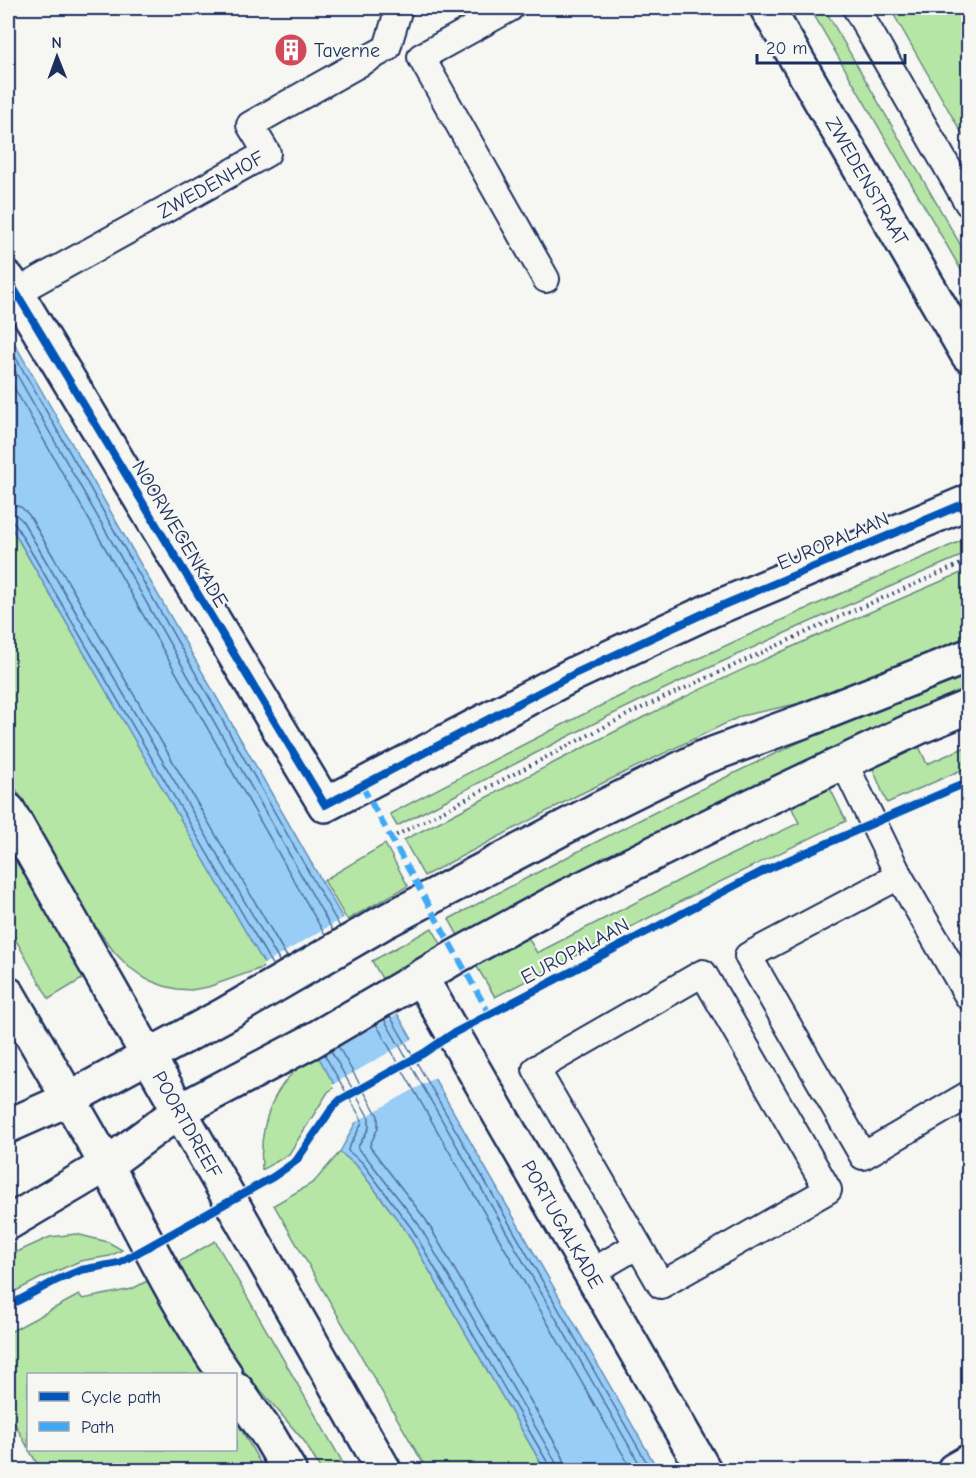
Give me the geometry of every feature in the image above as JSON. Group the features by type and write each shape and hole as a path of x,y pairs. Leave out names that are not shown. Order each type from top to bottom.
{"street":[{"name":"ZWEDENSTRAAT","path":"766,8 969,355"},
{"name":"NOORWEGENKADE","path":"11,286 325,805"},
{"name":"EUROPALAAN","path":"325,805 576,673 709,611 969,502"},
{"path":"8,1126 69,1099 274,986 382,923 599,809 702,758 969,656"},
{"path":"8,1223 106,1165 179,1111 308,1043 567,896 717,822 920,727 969,707"},
{"name":"POORTDREEF","path":"8,810 384,1470"},
{"name":"PORTUGALKADE","path":"421,978 704,1470"},
{"path":"8,994 208,1350 224,1373"},
{"path":"237,1390 269,1436 289,1470"},
{"path":"954,1470 969,1462"}],"lane":[{"name":"ZWEDENHOF","path":"11,286 267,153 250,125 387,48 399,8"},
{"path":"510,8 421,57 546,279"},
{"path":"856,8 969,203"},
{"path":"844,763 899,876 969,996"},
{"path":"899,876 748,956 863,1155 969,1095"},
{"path":"703,973 828,1190 661,1285 638,1245 536,1069 703,973"},
{"path":"590,1273 638,1245"}],"path":[{"path":"963,8 969,15"},
{"path":"391,838 633,712 848,613 969,561"}],"green space":[{"path":"810,8 824,8 968,258 968,282"},
{"path":"890,8 968,8 968,144"},
{"path":"8,522 267,966 208,987 191,990 164,986 146,979 129,967 115,953 92,922 8,775"},
{"path":"968,538 968,553 681,681 563,739 397,826 390,814 494,759 670,672"},
{"path":"968,570 968,642 861,690 741,716 578,795 424,876 404,840 720,680"},
{"path":"968,668 968,695 461,941 449,919 742,769"},
{"path":"918,744 927,764 968,746 968,767 887,803 871,764"},
{"path":"828,784 846,821 695,894 495,997 474,962 526,934 537,953 709,865 799,823 789,802"},
{"path":"8,836 87,976 49,999 8,926"},
{"path":"385,844 408,886 347,920 324,880"},
{"path":"432,928 444,949 384,982 372,961"},
{"path":"318,1055 336,1086 328,1092 289,1154 262,1170 262,1141 268,1112 274,1099 281,1086 291,1075"},
{"path":"340,1152 357,1166 407,1232 545,1470 427,1470 274,1205 314,1182"},
{"path":"76,1234 108,1242 122,1250 110,1256 80,1261 8,1295 8,1256 50,1237"},
{"path":"215,1241 347,1470 321,1470 304,1441 226,1350 177,1263"},
{"path":"149,1280 208,1373 27,1373 27,1446 8,1411 8,1333 79,1295 83,1299 132,1289"},
{"path":"237,1422 264,1470 41,1470 30,1451 237,1451"}],"water":[{"path":"8,332 658,1470 545,1470 407,1232 357,1166 340,1152 356,1122 8,522"}],"pier":[{"path":"345,917 399,1013 317,1059 262,965"},
{"path":"414,1038 436,1077 354,1123 332,1085"}],"marked path":[{"path":"362,786 490,1015"}],"cycle path":[{"path":"8,279 325,805 576,673 709,611 968,502"},
{"path":"8,1306 81,1270 119,1263 273,1177 296,1161 340,1100 424,1053 452,1034 761,872 968,782"}],"place":[{"name":"Taverne","path":"291,50"}]}
